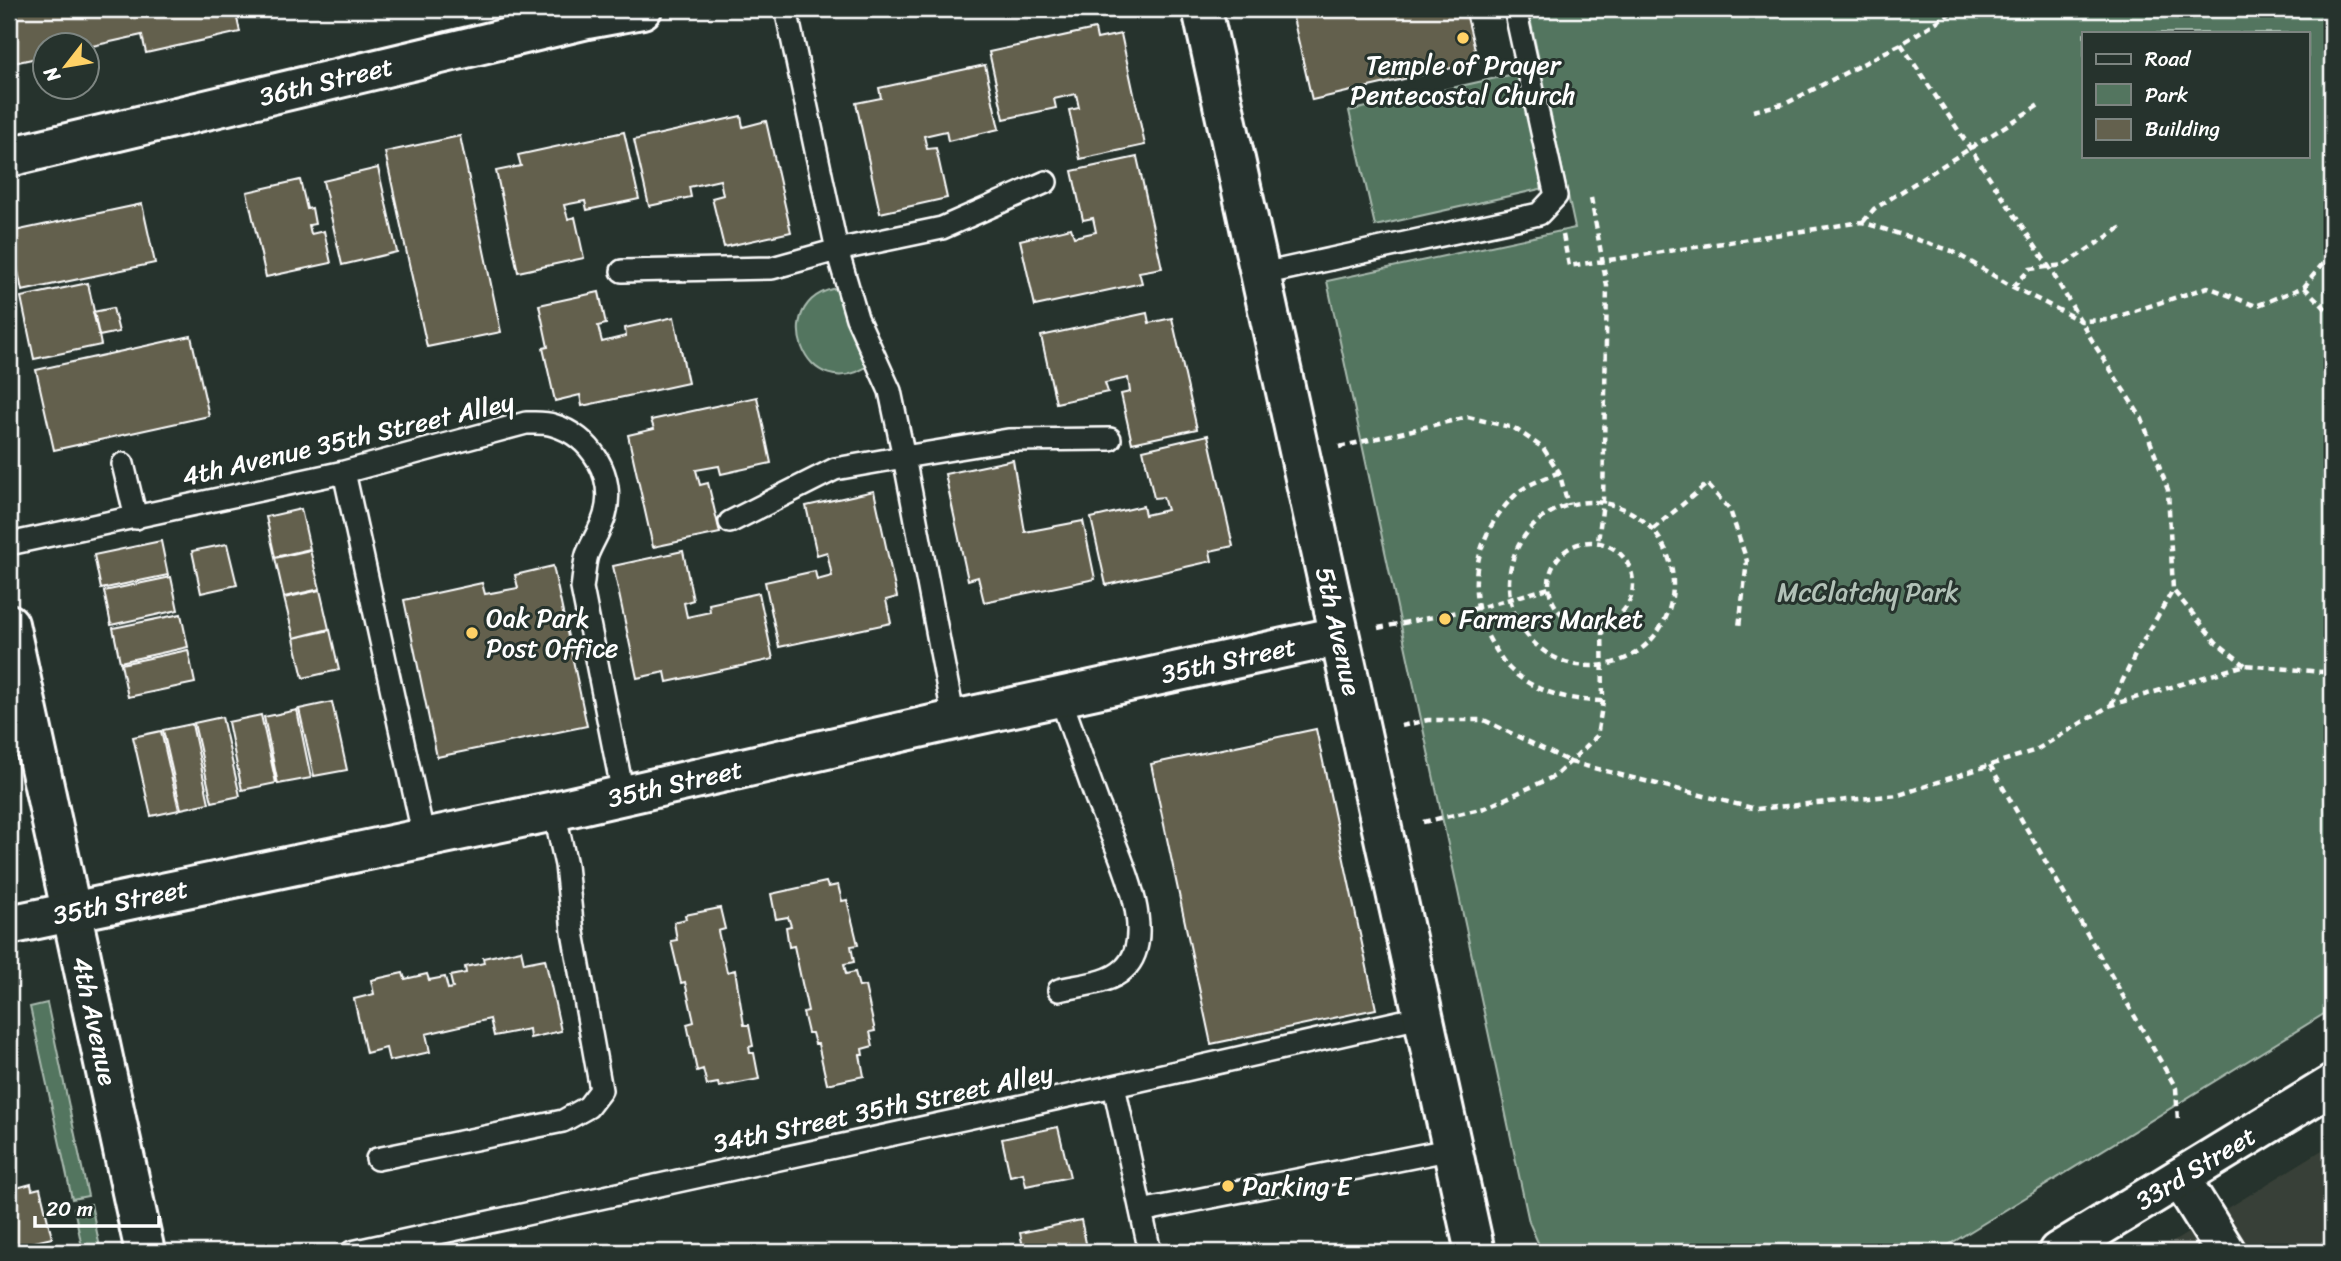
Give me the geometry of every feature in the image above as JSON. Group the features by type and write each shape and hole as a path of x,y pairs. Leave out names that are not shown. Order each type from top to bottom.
{"street":[{"name":"36th Street","path":"9,157 586,14 642,9"},
{"name":"5th Avenue","path":"1202,9 1475,1252"},
{"name":"4th Avenue","path":"9,624 145,1252"},
{"name":"35th Street","path":"9,925 554,811 1339,636"},
{"name":"33rd Street","path":"2058,1252 2332,1085"},
{"path":"2180,1178 2226,1252"}],"lane":[{"path":"786,9 837,250 857,318 890,391 954,720"},
{"path":"1262,274 1539,214 1556,196 1515,9"},
{"path":"622,271 772,268 837,250 942,228 1046,182"},
{"name":"4th Avenue 35th Street Alley","path":"9,544 344,472 526,423 552,424 579,437 592,450 604,472 608,494 605,514 587,557 582,588 623,794"},
{"path":"730,522 835,469 1008,440 1110,439"},
{"path":"123,464 136,517"},
{"path":"344,472 424,838"},
{"path":"1059,990 1115,975 1130,962 1139,938 1126,870 1098,803 1060,697"},
{"path":"377,1159 563,1121 588,1107 601,1090 573,932 566,864 554,811"},
{"name":"34th Street 35th Street Alley","path":"352,1252 404,1247 1425,1016"},
{"path":"1114,1086 1150,1252"},
{"path":"1141,1211 1453,1149"}],"path":[{"path":"1753,111 1787,103 1901,44 1957,9"},
{"path":"1901,44 2049,267 2095,348 2142,419 2168,490 2174,590 2135,655 2111,705"},
{"path":"1862,222 1874,209 2042,103"},
{"path":"1556,196 1569,265 1862,222 1952,251 2012,288 2081,321 2107,320 2208,287 2256,306 2304,287 2332,252"},
{"path":"1591,198 1607,286 1603,502 1598,542"},
{"path":"2012,288 2030,269 2064,265 2125,225"},
{"path":"2304,287 2332,315"},
{"path":"1300,456 1468,417 1514,428 1543,448 1559,472 1568,505"},
{"path":"1559,472 1522,490 1494,519 1477,556 1475,596 1486,635 1509,668 1543,690 1582,701 1603,701"},
{"path":"1653,529 1707,484 1730,510 1747,561 1739,627"},
{"path":"1585,501 1603,502 1630,512 1653,529 1667,551 1673,575 1672,600 1663,624 1649,645 1628,659 1604,667 1578,667 1554,659 1533,644 1518,624 1509,600 1508,576 1514,552 1527,531 1546,515 1568,505 1585,501"},
{"path":"1585,542 1598,542 1622,556 1630,568 1633,582 1631,597 1625,609 1615,619 1602,625 1573,623 1561,615 1552,603 1549,589 1549,576 1554,563 1572,546 1585,542"},
{"path":"1339,636 1478,608 1549,589"},
{"path":"2174,590 2216,642 2245,665"},
{"path":"1384,831 1485,808 1555,776 1570,762 1597,736 1603,701 1602,625"},
{"path":"1363,735 1428,720 1484,720 1570,762 1756,809 1899,795 2036,750 2111,705 2245,665 2322,673 2332,669"},
{"path":"1990,765 2176,1088 2178,1121"}],"shaded area":[{"path":"2332,1144 2332,1252 2157,1252 2251,1194"}],"green space":[{"name":"McClatchy Park","path":"1528,9 2332,9 2332,1009 1937,1252 1542,1252 1529,1222 1327,281 1575,228"},
{"path":"1523,72 1549,187 1375,226 1349,111"},
{"path":"847,287 875,361 850,374 828,374 812,363 802,346 799,327 805,308 820,294"},
{"path":"47,1003 88,1196 72,1199 30,1007"},
{"path":"91,1204 101,1252 83,1252 74,1208"}],"building":[{"path":"9,9 235,9 240,32 146,53 142,35 102,44 102,32 32,32 32,59 9,64"},
{"path":"1291,9 1465,9 1478,62 1312,100"},
{"path":"1095,29 1097,39 1121,34 1145,145 1080,159 1069,110 1079,108 1076,94 1054,99 1056,108 1004,119 989,52"},
{"path":"985,65 999,129 948,141 946,131 924,136 927,149 936,148 947,198 880,213 856,103 881,98 879,88"},
{"path":"741,116 743,127 766,121 791,232 724,247 712,198 723,195 720,180 689,187 691,197 649,206 634,140"},
{"path":"624,132 639,199 587,210 585,201 564,205 568,219 575,217 584,258 518,272 496,171 521,166 518,155"},
{"path":"460,136 501,332 427,347 385,152"},
{"path":"1137,157 1162,268 1139,272 1142,283 1035,306 1020,240 1071,228 1074,237 1096,232 1093,218 1083,220 1072,171"},
{"path":"378,168 397,252 342,265 323,181"},
{"path":"300,180 307,209 312,208 315,224 309,225 311,234 324,231 331,263 266,277 247,192"},
{"path":"142,204 155,263 22,291 10,232"},
{"path":"88,283 101,345 34,359 21,297"},
{"path":"599,292 606,324 598,326 602,342 626,336 625,328 674,317 688,383 582,406 580,395 555,401 543,348 548,347 539,305"},
{"path":"113,308 119,332 99,336 93,312"},
{"path":"1147,313 1149,323 1172,318 1197,429 1132,443 1121,394 1130,392 1128,378 1105,383 1108,392 1056,403 1041,336"},
{"path":"191,336 209,416 54,450 36,370"},
{"path":"757,397 771,463 721,474 719,466 696,470 700,485 708,483 720,533 653,547 628,435 654,429 651,420"},
{"path":"1208,435 1233,546 1210,551 1212,561 1106,585 1091,518 1143,506 1145,515 1167,510 1163,497 1154,498 1143,450"},
{"path":"1013,460 1025,532 1083,521 1095,579 984,602 978,577 968,580 945,474"},
{"path":"874,491 897,597 886,600 891,623 779,647 765,582 815,571 817,580 832,576 827,552 817,555 806,506"},
{"path":"301,509 310,549 275,557 266,517"},
{"path":"161,541 168,575 101,589 94,555"},
{"path":"227,544 237,585 201,593 192,551"},
{"path":"310,550 320,589 284,597 275,558"},
{"path":"683,551 693,600 684,603 687,617 710,612 709,604 759,593 773,659 667,682 665,672 637,678 613,566"},
{"path":"553,566 587,726 437,757 404,600 482,583 485,594 518,588 515,575"},
{"path":"171,577 178,610 111,625 104,591"},
{"path":"320,590 329,629 294,638 284,598"},
{"path":"181,614 188,647 120,662 113,628"},
{"path":"330,630 339,670 303,678 294,638"},
{"path":"188,650 195,683 128,697 121,664"},
{"path":"332,702 347,770 314,776 299,709"},
{"path":"297,710 311,778 278,784 264,717"},
{"path":"261,715 276,783 242,790 228,722"},
{"path":"222,717 240,796 212,802 194,723"},
{"path":"192,724 209,803 181,809 163,730"},
{"path":"1316,729 1376,1009 1211,1044 1151,764"},
{"path":"161,731 179,810 151,816 133,737"},
{"path":"826,882 828,887 838,885 842,901 847,900 858,945 851,946 854,962 844,964 846,974 855,972 859,987 865,986 875,1031 870,1032 873,1046 862,1049 863,1055 860,1055 864,1076 827,1084 818,1044 815,1044 812,1033 808,1033 803,1012 808,1011 794,946 789,947 786,927 791,926 788,917 776,919 771,894"},
{"path":"720,908 725,929 718,931 727,972 735,970 744,1025 749,1025 753,1046 749,1047 750,1053 754,1053 759,1079 719,1087 718,1083 707,1085 703,1069 697,1071 687,1024 694,1022 685,982 681,983 671,941 677,940 674,922 686,919 685,915"},
{"path":"521,950 524,963 545,959 561,1031 530,1038 529,1029 494,1036 490,1019 426,1034 430,1052 389,1061 386,1048 366,1053 354,999 374,994 371,980 403,973 405,979 427,974 429,980 445,977 448,989 453,988 450,976 466,973 465,967 484,963 483,958"},
{"path":"1058,1127 1070,1177 1026,1186 1023,1173 1010,1176 1002,1139"},
{"path":"31,1184 32,1190 40,1188 52,1238 9,1248 9,1190"},
{"path":"1081,1220 1088,1252 1024,1252 1020,1233"}],"place":[{"name":"Temple of Prayer Pentecostal Church","path":"1463,38"},
{"name":"Farmers Market","path":"1445,619"},
{"name":"Oak Park Post Office","path":"472,633"},
{"name":"Parking E","path":"1228,1186"}]}
